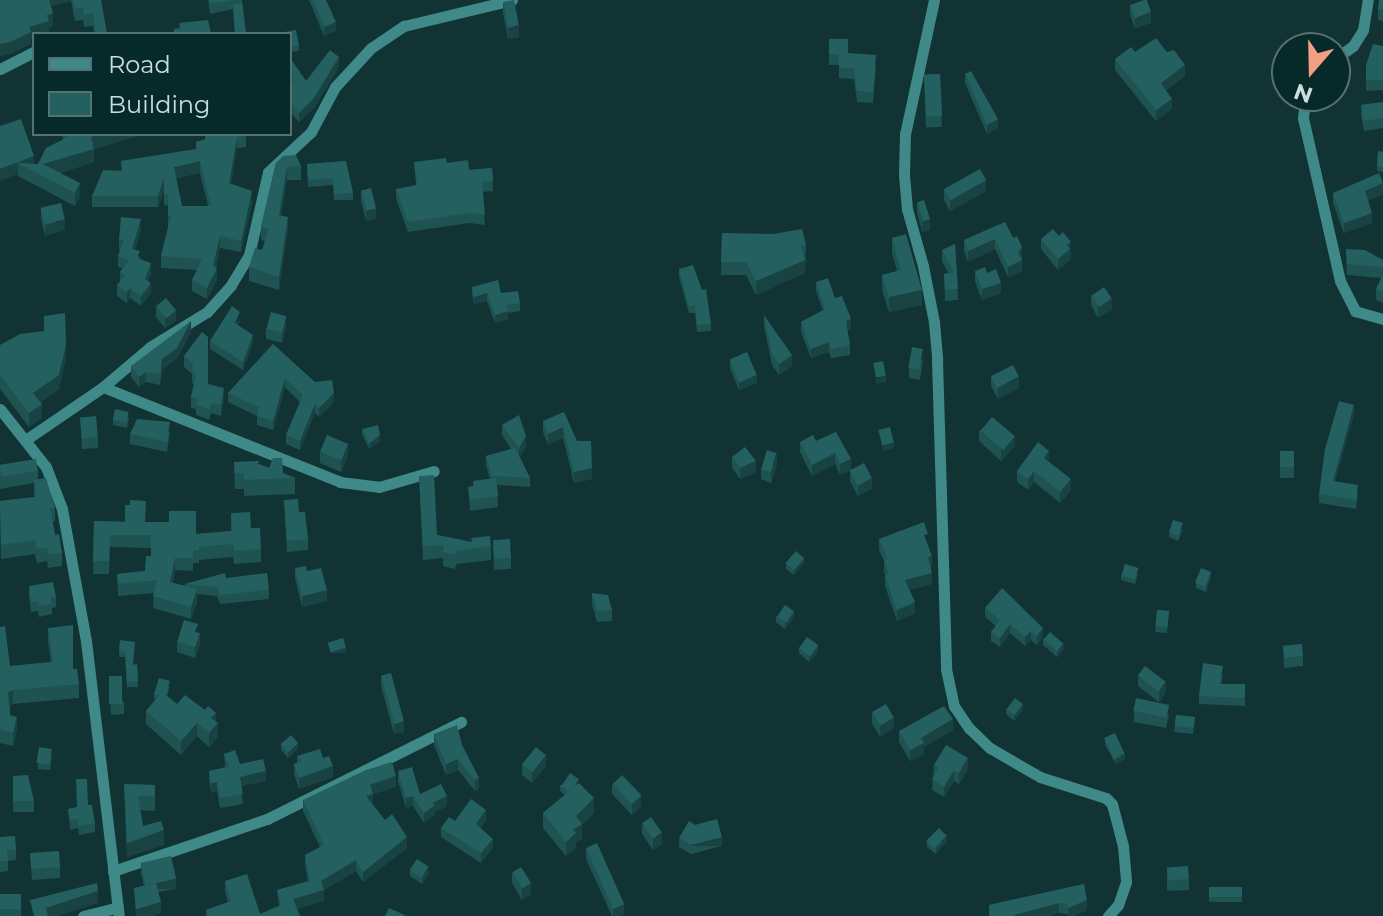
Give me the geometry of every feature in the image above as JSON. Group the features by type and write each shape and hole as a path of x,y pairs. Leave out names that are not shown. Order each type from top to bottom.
{"street":[{"path":"27,439 103,387 150,347 207,312 231,285 249,255 268,172 311,132 335,87 371,48 404,26 512,0"},
{"path":"934,0 905,134 904,175 907,209 934,322 946,669 954,706 969,728 990,748 1040,777 1106,798 1112,804 1123,846 1126,882 1118,905 1108,916"},
{"path":"1351,47 1363,30 1368,0"},
{"path":"0,69 32,53"},
{"path":"1304,112 1340,281 1355,311 1383,319"},
{"path":"103,387 340,482 379,487 434,471"},
{"path":"0,409 27,439 46,467 62,509 86,641 119,912 83,916"},
{"path":"113,871 267,819 461,722"}],"building":[{"path":"0,0 49,0 53,13 47,15 49,21 29,27 31,32 0,44"},
{"path":"73,0 101,0 107,32 96,32 93,13 84,15 83,7 75,9"},
{"path":"210,0 232,0 210,4"},
{"path":"313,0 326,0 336,22 324,27"},
{"path":"514,0 519,26 508,28 503,2"},
{"path":"1147,0 1151,12 1135,18 1130,5"},
{"path":"1379,0 1383,0 1383,10 1378,9"},
{"path":"242,3 246,32 235,32 233,4"},
{"path":"208,20 211,32 174,32 174,29 180,28 179,23"},
{"path":"296,30 299,45 292,47 292,32 285,32"},
{"path":"1156,38 1167,52 1174,50 1185,65 1161,83 1172,99 1156,110 1115,59 1131,47 1135,52"},
{"path":"829,39 848,39 848,53 876,55 873,92 857,91 854,68 839,68 839,55 829,54"},
{"path":"1373,44 1383,46 1383,80 1366,80 1366,65"},
{"path":"330,50 339,57 314,98 299,113 292,104 292,61 306,81"},
{"path":"971,71 998,119 987,125 965,74"},
{"path":"940,74 942,116 926,117 924,75"},
{"path":"1383,102 1383,118 1364,121 1361,105"},
{"path":"21,119 34,156 0,169 0,126"},
{"path":"94,136 91,137 94,149 43,164 80,183 75,193 18,163 38,164 46,148 68,137"},
{"path":"205,136 246,136 237,137 229,183 252,191 241,241 220,236 213,266 217,268 207,288 192,280 202,259 161,256 171,216 168,216 168,194 164,195 164,178 158,196 92,196 103,170 123,171 121,161 197,149 196,142 206,139","holes":["200,161 211,206 182,206 174,167"]},
{"path":"1378,151 1383,152 1383,167 1377,166"},
{"path":"296,155 301,166 287,167 279,215 288,217 279,277 249,267 255,248 262,250 269,228 261,227 276,163 283,156"},
{"path":"446,158 447,163 468,160 469,170 492,168 493,181 482,182 485,215 469,213 408,222 396,189 417,185 414,162"},
{"path":"346,161 353,193 334,194 333,178 308,180 307,164"},
{"path":"980,169 986,180 950,200 944,189"},
{"path":"1379,173 1383,183 1365,191 1372,213 1344,223 1333,193"},
{"path":"371,188 376,208 366,211 361,190"},
{"path":"924,200 930,219 924,221 917,202"},
{"path":"61,203 65,220 44,224 41,208"},
{"path":"121,217 141,219 132,249 140,251 137,258 151,263 145,279 151,283 141,296 130,288 127,292 117,285 125,276 120,272 129,260 118,256 124,240 119,239"},
{"path":"1005,222 1022,247 1018,253 1022,260 1008,267 995,239 968,251 964,240"},
{"path":"802,229 806,245 801,246 805,260 756,281 746,262 721,262 722,233 773,234"},
{"path":"1053,229 1059,236 1063,232 1071,242 1067,245 1070,249 1058,259 1041,239"},
{"path":"906,234 922,290 889,297 882,275 901,270 892,238"},
{"path":"955,244 958,289 945,290 944,274 954,273 942,250"},
{"path":"1346,249 1365,250 1383,260 1383,267 1347,264"},
{"path":"693,265 702,290 706,289 711,324 697,325 695,305 689,306 679,269"},
{"path":"985,267 987,273 996,269 1001,283 982,289 975,271"},
{"path":"1383,275 1383,292 1376,289"},
{"path":"828,278 835,298 842,296 851,319 846,321 850,345 831,349 829,342 811,349 801,322 825,309 816,282"},
{"path":"498,280 501,293 518,291 520,303 506,305 508,311 495,315 487,293 474,297 472,287"},
{"path":"1104,287 1112,299 1099,307 1092,295"},
{"path":"166,298 176,310 166,319 156,306"},
{"path":"232,306 240,312 235,323 253,335 243,362 210,341"},
{"path":"271,312 286,316 282,333 267,328"},
{"path":"65,313 66,344 59,375 33,393 42,404 29,413 0,375 0,345 20,334 44,331 44,316"},
{"path":"764,315 792,355 779,364 772,354"},
{"path":"191,321 177,348 162,359 160,374 146,372 139,377 131,366"},
{"path":"202,332 208,337 208,384 224,388 221,405 211,403 209,410 196,404 197,398 191,397 196,374 192,372 193,364 184,356"},
{"path":"273,344 315,382 332,380 334,393 319,408 315,404 300,441 286,435 303,395 285,378 273,421 257,416 259,407 228,393"},
{"path":"912,347 923,349 919,370 908,368"},
{"path":"747,352 757,375 739,382 730,359"},
{"path":"883,361 886,376 876,378 873,363"},
{"path":"1013,365 1019,377 997,388 991,376"},
{"path":"1339,401 1354,405 1333,481 1358,485 1356,500 1319,494 1325,449"},
{"path":"115,409 129,412 126,423 113,420"},
{"path":"564,412 577,441 591,441 592,468 574,472 563,427 548,434 543,421"},
{"path":"519,415 526,436 519,448 502,425"},
{"path":"96,416 98,437 82,438 80,417"},
{"path":"992,417 1015,436 1003,450 980,431"},
{"path":"137,419 170,422 167,442 130,434"},
{"path":"378,425 380,435 369,444 362,429"},
{"path":"890,427 894,443 882,445 878,430"},
{"path":"836,432 851,459 840,464 835,453 812,465 800,442 813,435 816,441"},
{"path":"327,435 348,444 341,461 320,452"},
{"path":"1038,442 1049,451 1044,458 1071,479 1060,492 1034,471 1028,479 1017,471"},
{"path":"745,447 756,461 740,468 732,457"},
{"path":"515,448 530,478 492,476 486,456"},
{"path":"767,450 777,453 771,472 761,469"},
{"path":"1280,451 1294,451 1294,467 1280,467"},
{"path":"273,458 282,458 283,473 295,478 244,480 244,473 235,473 234,462 259,461 258,464 269,468"},
{"path":"36,459 38,471 1,477 0,465"},
{"path":"864,463 872,478 858,486 850,471"},
{"path":"434,475 437,535 472,542 471,538 490,536 491,546 456,551 455,555 443,552 444,545 423,546 419,476"},
{"path":"46,478 55,508 50,508 55,535 59,534 62,553 48,554 47,548 37,549 35,540 1,545 0,501 36,497 34,480"},
{"path":"496,478 498,496 470,500 468,487 474,486 473,481"},
{"path":"298,499 299,512 305,512 308,539 287,541 284,500"},
{"path":"130,500 146,501 145,522 169,522 169,511 196,511 196,534 232,531 231,513 250,512 251,528 260,528 261,549 234,551 233,544 199,547 199,550 193,550 193,558 175,558 170,582 197,589 191,607 153,596 157,580 118,584 117,574 145,571 146,556 151,556 151,535 110,535 109,561 93,561 94,521 125,522 125,505 130,505"},
{"path":"1173,520 1183,523 1178,536 1169,532"},
{"path":"924,522 928,534 924,535 932,556 928,557 932,573 905,580 915,602 897,610 885,575 889,574 884,560 888,559 879,539"},
{"path":"510,539 511,558 494,559 493,540"},
{"path":"796,551 804,558 794,570 786,563"},
{"path":"1125,564 1138,568 1135,580 1121,575"},
{"path":"306,566 307,571 321,568 327,590 302,596 295,568"},
{"path":"1201,568 1211,572 1205,587 1195,583"},
{"path":"225,573 226,578 267,573 269,590 220,595 217,587 185,584"},
{"path":"53,582 56,597 51,597 52,604 39,606 38,601 31,602 29,586"},
{"path":"1002,588 1043,628 1037,636 1031,631 1025,637 1010,624 1000,638 991,632 1000,620 985,608"},
{"path":"592,593 608,595 612,610 597,611"},
{"path":"785,605 794,611 786,623 777,617"},
{"path":"1157,610 1169,611 1168,627 1156,626"},
{"path":"184,620 198,624 195,632 200,633 195,647 177,642"},
{"path":"73,625 73,669 77,669 79,684 8,692 10,715 17,717 13,733 0,729 0,627 5,626 10,666 53,662 48,628"},
{"path":"1050,632 1064,644 1057,651 1043,640"},
{"path":"807,637 818,645 810,657 799,648"},
{"path":"343,638 346,648 331,652 328,643"},
{"path":"120,640 135,642 133,665 137,664 138,681 127,682 125,652 119,651"},
{"path":"1302,644 1303,656 1284,658 1283,646"},
{"path":"1203,663 1223,666 1220,684 1245,684 1245,698 1199,696"},
{"path":"1145,666 1166,682 1159,691 1138,676"},
{"path":"391,673 404,721 394,724 381,676"},
{"path":"109,676 122,676 122,704 109,704"},
{"path":"159,678 170,681 166,695 162,692 154,694"},
{"path":"162,692 177,704 185,695 205,710 208,706 216,713 211,718 218,723 209,733 197,723 181,741 146,711"},
{"path":"1015,698 1023,704 1015,715 1007,709"},
{"path":"1136,698 1169,705 1167,718 1133,711"},
{"path":"886,704 894,718 880,726 872,712"},
{"path":"944,706 953,719 921,738 924,743 910,750 899,731"},
{"path":"1176,715 1195,717 1194,728 1175,726"},
{"path":"457,725 462,745 479,778 475,780 458,759 446,764 434,734"},
{"path":"1115,733 1125,754 1114,759 1104,738"},
{"path":"291,735 298,743 288,752 280,744"},
{"path":"946,745 968,758 959,773 954,770 944,787 932,779 938,768 934,765"},
{"path":"39,747 52,749 49,765 36,763"},
{"path":"536,747 546,755 532,772 522,764"},
{"path":"320,749 323,758 329,756 333,766 299,778 294,764 302,761 297,756"},
{"path":"235,750 240,764 263,759 266,771 240,777 243,794 220,798 217,782 211,783 209,771 229,767 224,754"},
{"path":"392,762 396,776 370,785 373,794 366,796 385,820 392,814 407,837 363,872 356,860 321,881 324,890 293,899 300,916 209,916 206,910 231,901 225,881 247,874 260,914 281,905 277,890 310,881 305,855 324,845 303,800 366,770"},
{"path":"412,767 420,794 441,784 447,796 432,803 435,805 424,813 413,796 406,798 398,771"},
{"path":"570,773 579,779 570,792 561,786"},
{"path":"28,775 34,801 13,801 13,776"},
{"path":"622,775 641,795 632,804 613,784"},
{"path":"76,779 87,779 88,805 92,805 95,823 79,826 78,819 70,820 68,809 77,807"},
{"path":"579,783 594,798 576,816 582,824 573,830 576,833 566,842 543,813"},
{"path":"124,784 155,785 155,796 138,796 143,826 161,821 164,830 127,843"},
{"path":"471,799 486,810 476,824 493,839 481,853 441,828 449,817 455,821"},
{"path":"651,817 662,833 653,839 642,823"},
{"path":"717,819 722,837 691,845 679,838 689,821 695,825"},
{"path":"939,828 947,836 934,849 926,841"},
{"path":"15,836 16,850 7,850 8,861 0,861 0,837"},
{"path":"597,843 624,904 613,909 586,848"},
{"path":"59,851 60,867 31,869 30,853"},
{"path":"171,856 176,878 146,885 141,863"},
{"path":"417,859 429,867 421,878 410,870"},
{"path":"1188,866 1189,879 1168,880 1167,867"},
{"path":"521,867 531,883 523,888 513,872"},
{"path":"97,883 98,891 46,908 48,916 34,916 30,900"},
{"path":"156,883 161,902 136,909 134,888"},
{"path":"1084,884 1087,900 1068,908 1067,904 1059,903 1015,916 990,916 989,905"},
{"path":"1209,887 1242,887 1242,897 1209,897"},
{"path":"0,894 21,894 21,909 0,909"},
{"path":"389,908 405,915 385,916"}]}
